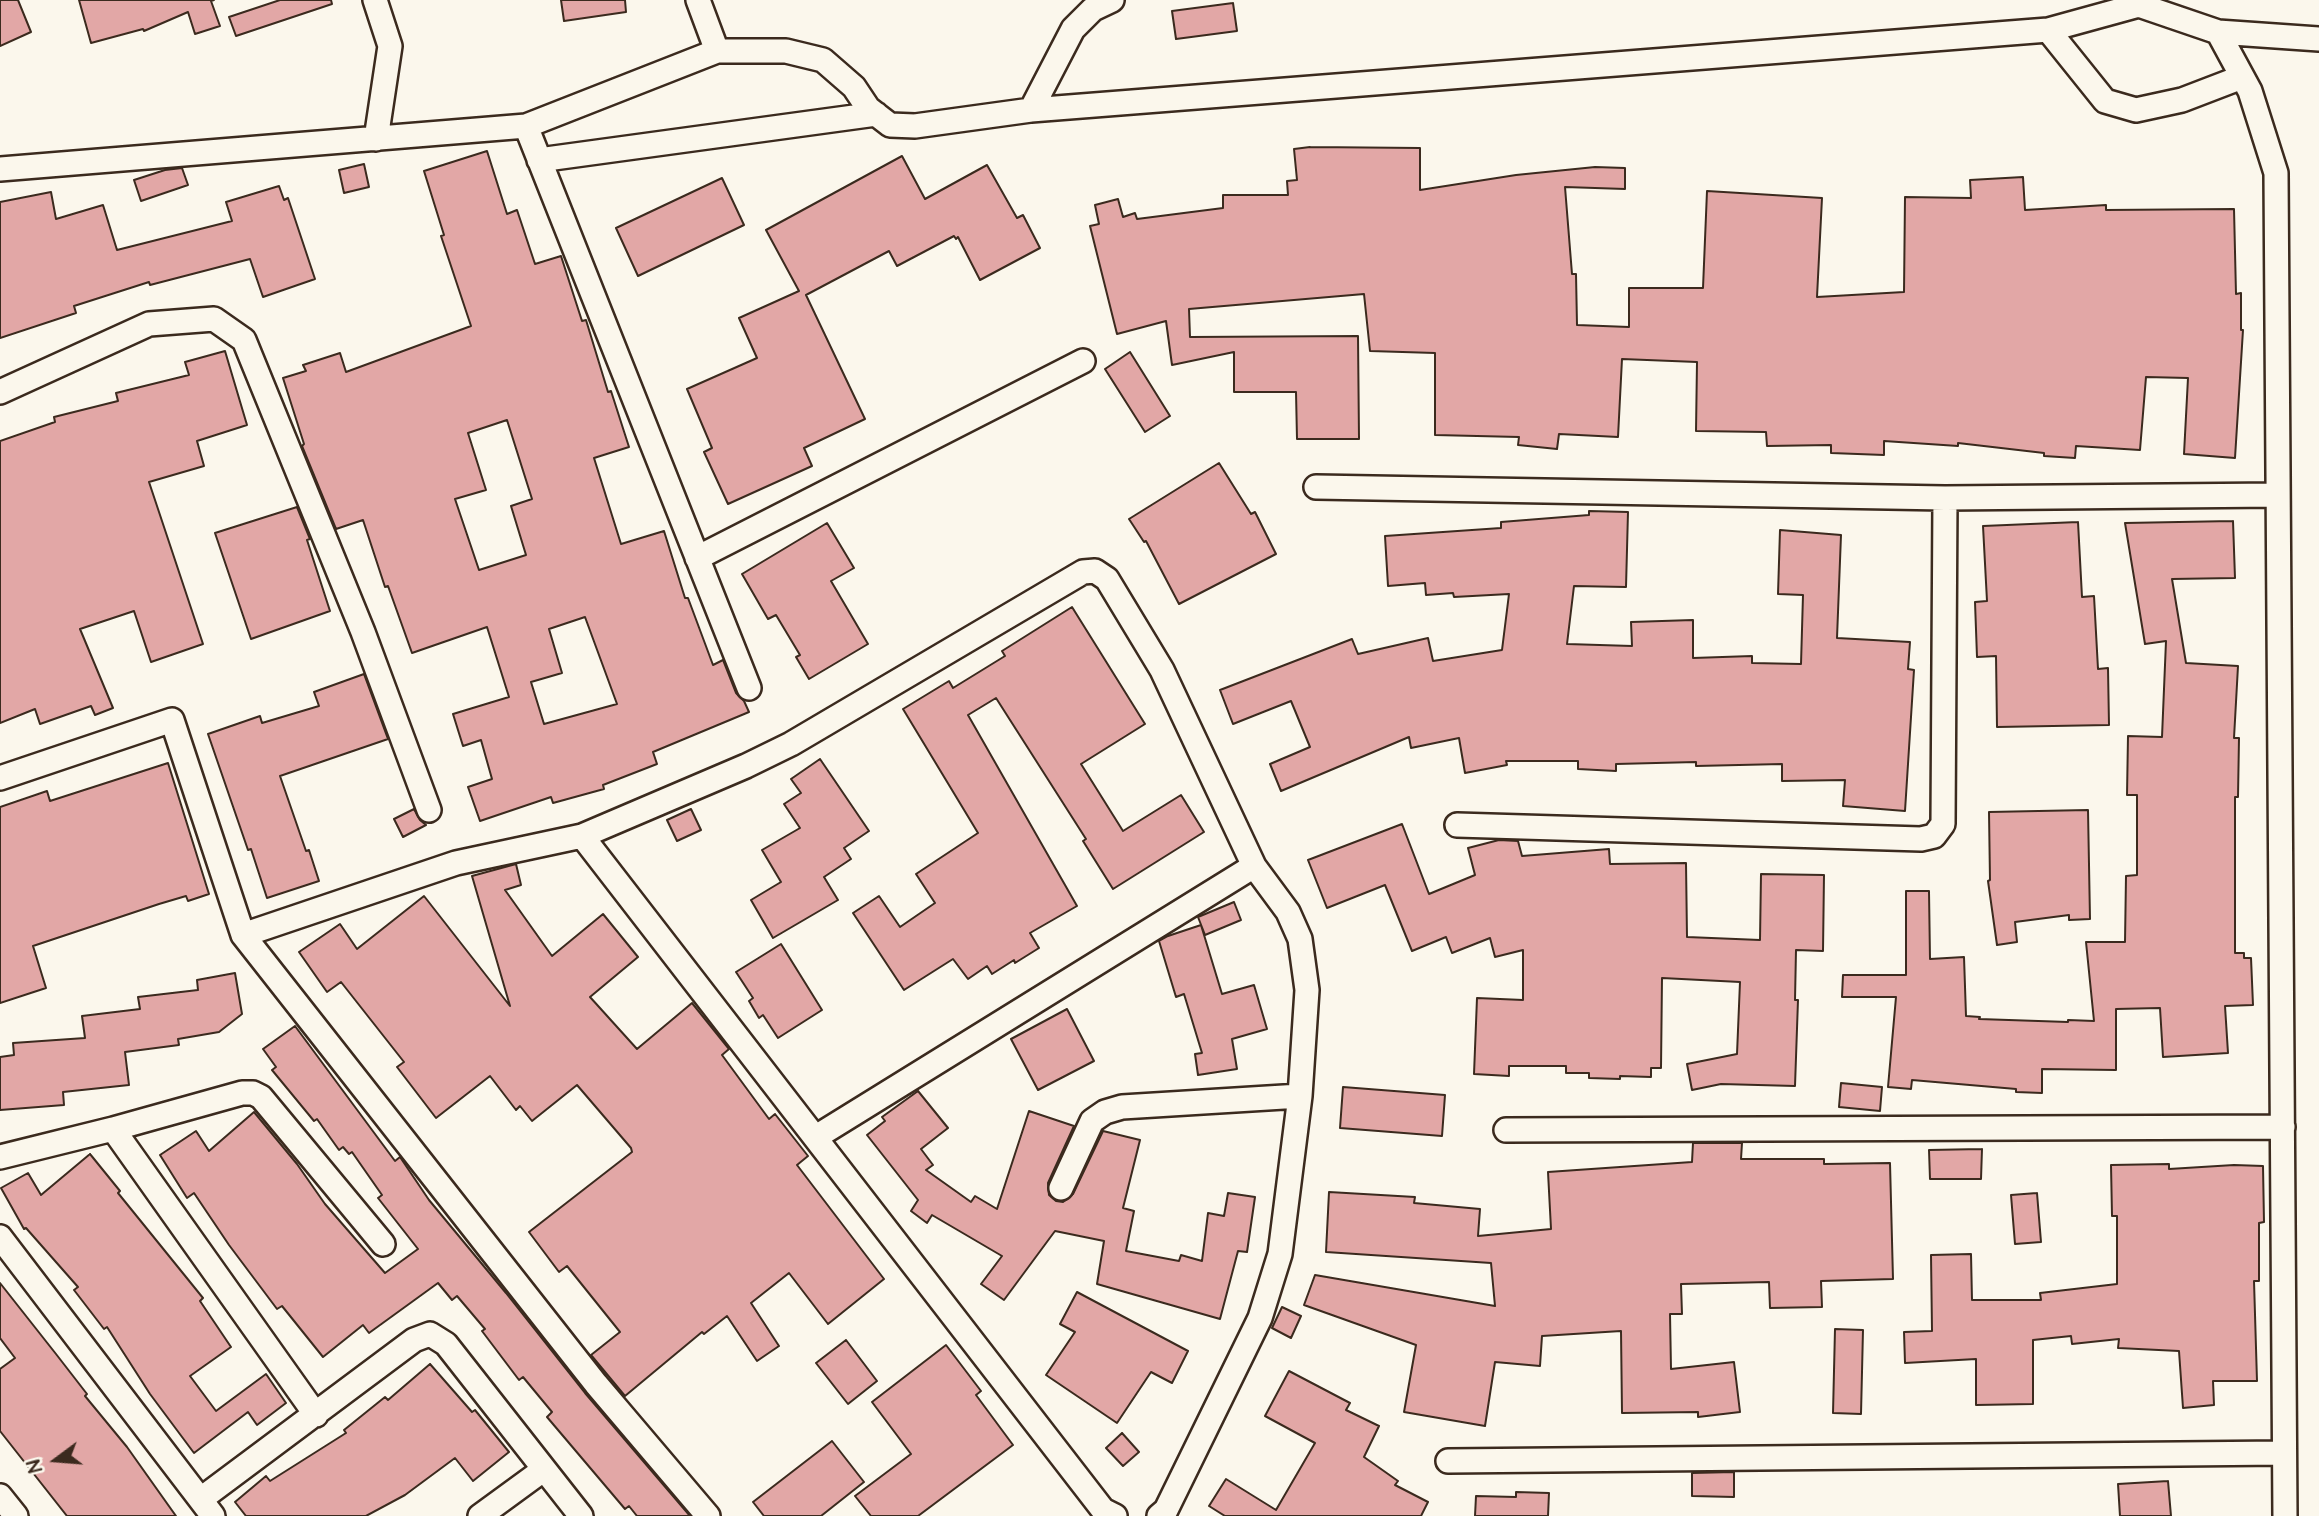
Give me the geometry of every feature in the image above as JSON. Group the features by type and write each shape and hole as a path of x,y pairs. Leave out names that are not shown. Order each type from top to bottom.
{"street":[{"path":"375,0 390,46 376,139"},
{"path":"698,0 717,51"},
{"path":"1031,110 1073,29 1093,9 1112,0"},
{"path":"0,169 526,125 717,51 786,51 823,60 854,87 869,108 890,125 915,126 1031,110 2048,30 2139,3 2218,32 2319,39"},
{"path":"2048,30 2105,101 2136,110 2182,100 2242,77"},
{"path":"2218,32 2250,91 2276,173 2285,1516"},
{"path":"539,160 876,114"},
{"path":"526,125 749,688"},
{"path":"0,392 149,324 214,319 244,340 363,632 429,810"},
{"path":"697,558 1083,361"},
{"path":"1316,487 1945,498 2277,495"},
{"path":"1457,825 1921,839 1934,836 1943,824 1945,498"},
{"path":"243,935 456,863 582,836 746,766 791,744 1083,572 1095,570 1107,579 1162,670 1254,866 1288,912 1300,939 1307,990 1300,1096 1280,1254 1254,1330 1166,1510 1159,1516"},
{"path":"0,778 172,720 243,935 596,1384 708,1516"},
{"path":"582,836 1103,1510 1115,1516"},
{"path":"816,1137 1254,866"},
{"path":"0,1157 242,1093 253,1093 261,1097 383,1244"},
{"path":"1061,1188 1092,1121 1105,1112 1122,1107 1300,1096"},
{"path":"1506,1130 2283,1127"},
{"path":"113,1129 316,1415"},
{"path":"0,1237 207,1508 316,1415 414,1340 430,1334 446,1344 581,1516"},
{"path":"1448,1461 2283,1453"},
{"path":"480,1516 543,1470"},
{"path":"0,1496 16,1516"}],"building":[{"path":"0,0 18,0 31,32 0,46"},
{"path":"79,0 214,0 211,1 220,26 195,34 188,12 144,31 143,29 91,43"},
{"path":"280,0 331,0 332,4 236,36 229,17"},
{"path":"561,0 625,0 626,12 564,21"},
{"path":"1233,3 1237,31 1176,39 1172,11"},
{"path":"1420,148 1420,190 1516,175 1595,167 1625,168 1625,189 1565,187 1572,274 1576,274 1577,325 1629,327 1629,288 1703,288 1707,191 1822,198 1817,297 1904,292 1905,197 1971,198 1970,180 2023,177 2025,210 2106,205 2106,210 2234,209 2236,294 2241,293 2243,330 2235,458 2184,454 2188,378 2146,377 2140,450 2076,446 2075,458 1958,443 1958,446 1884,441 1884,455 1831,453 1831,445 1767,446 1766,432 1696,431 1697,362 1622,359 1618,437 1559,434 1557,449 1518,445 1519,437 1435,435 1435,353 1370,351 1364,294 1189,309 1190,337 1358,336 1359,439 1297,439 1296,392 1234,392 1234,352 1172,365 1166,321 1117,334 1090,226 1099,224 1095,205 1118,199 1123,217 1135,213 1137,219 1223,208 1223,195 1288,195 1287,181 1297,180 1294,149"},
{"path":"487,151 507,214 517,210 535,264 561,256 629,447 594,458 621,544 664,531 685,598 688,598 713,665 723,660 736,693 749,712 653,752 657,764 603,785 604,789 553,803 551,797 480,821 468,787 492,779 481,740 463,746 453,714 509,697 487,627 412,653 388,586 385,587 363,520 336,529 302,446 304,444 283,378 306,371 303,365 340,353 346,372 471,326 441,236 444,235 424,171","holes":["507,420 532,499 511,506 526,555 479,570 455,499 486,490 468,433","585,617 617,704 544,724 531,682 562,673 549,629"]},
{"path":"902,156 925,199 987,165 1017,218 1023,215 1040,248 980,280 958,237 956,239 954,236 897,266 889,251 806,295 865,419 804,448 812,466 728,504 704,452 712,448 687,389 757,358 739,318 799,291 766,230"},
{"path":"364,164 369,187 344,193 339,170"},
{"path":"182,168 188,185 141,201 134,180 165,170"},
{"path":"722,178 744,225 638,276 616,228"},
{"path":"279,186 284,200 288,198 315,279 263,297 250,259 150,285 149,282 74,306 76,313 0,338 0,202 51,192 56,219 103,205 117,250 232,221 226,202"},
{"path":"225,351 247,425 197,441 204,466 149,482 203,644 151,662 134,611 80,629 113,708 95,715 91,706 40,724 35,709 0,723 0,441 55,422 54,417 118,401 116,393 189,375 185,362"},
{"path":"1130,352 1170,416 1145,432 1105,369"},
{"path":"1219,463 1251,514 1255,512 1276,554 1179,604 1146,541 1144,542 1129,519"},
{"path":"297,507 310,539 307,540 330,611 251,639 215,533"},
{"path":"1589,511 1628,512 1626,587 1574,586 1567,644 1632,646 1631,622 1693,620 1693,658 1752,656 1752,663 1801,664 1803,595 1778,594 1780,530 1841,535 1837,638 1910,642 1908,669 1914,670 1905,811 1843,806 1845,780 1782,781 1782,764 1616,764 1616,771 1578,769 1578,761 1506,761 1507,765 1465,773 1459,738 1411,748 1409,737 1281,791 1270,764 1310,747 1291,701 1233,724 1220,690 1352,639 1358,654 1428,638 1433,661 1502,650 1509,594 1454,597 1453,593 1426,595 1425,583 1388,586 1385,536 1501,528 1501,522 1589,515"},
{"path":"2233,521 2235,578 2172,579 2186,663 2238,666 2234,738 2239,738 2238,797 2235,797 2235,953 2244,953 2244,958 2251,958 2253,1005 2225,1006 2228,1053 2163,1057 2160,1008 2116,1009 2116,1070 2042,1069 2042,1093 1912,1080 1911,1089 1888,1087 1896,997 1842,997 1843,975 1906,975 1906,891 1929,891 1930,959 1964,957 1966,1016 1980,1017 1979,1019 2094,1021 2086,942 2125,942 2126,876 2137,875 2137,795 2127,795 2128,736 2162,737 2166,641 2145,644 2125,523"},
{"path":"2078,522 2082,597 2094,596 2098,669 2108,668 2109,725 1997,727 1996,656 1977,657 1975,602 1987,601 1983,526"},
{"path":"827,523 854,568 831,581 868,644 809,679 796,657 800,655 776,615 768,619 742,574"},
{"path":"1072,607 1145,724 1081,764 1123,831 1181,795 1204,832 1113,889 1083,841 1086,839 996,698 968,715 1077,906 1030,933 1039,948 1015,963 1014,960 992,974 987,966 968,979 953,959 904,990 853,913 879,896 900,927 935,903 916,874 978,833 903,709 949,681 953,688 1005,656 1002,651"},
{"path":"364,674 388,739 280,776 319,881 267,898 208,734 260,716 262,723 319,706 314,692"},
{"path":"820,759 869,831 844,848 851,859 824,877 838,900 773,938 751,900 781,882 762,850 800,828 784,804 801,793 791,779"},
{"path":"168,763 209,894 188,901 186,896 33,946 46,988 0,1003 0,807 47,791 50,801"},
{"path":"414,809 426,825 403,837 394,819"},
{"path":"691,809 701,830 677,841 667,820"},
{"path":"2088,810 2090,919 2069,920 2069,915 2015,922 2017,942 1997,945 1988,881 1989,812"},
{"path":"1402,824 1429,894 1475,875 1468,848 1499,840 1518,841 1522,856 1609,849 1610,864 1686,863 1687,937 1760,940 1761,874 1824,875 1823,951 1796,950 1795,1000 1798,1000 1795,1086 1721,1084 1692,1090 1687,1064 1737,1054 1740,982 1662,978 1661,1068 1651,1068 1651,1077 1589,1078 1589,1073 1566,1073 1566,1066 1509,1066 1509,1076 1474,1074 1477,998 1523,1000 1523,950 1495,957 1490,938 1452,953 1446,937 1412,951 1385,885 1327,908 1308,860"},
{"path":"516,864 521,885 505,890 552,956 603,914 638,957 590,997 637,1049 692,1003 729,1049 722,1055 769,1119 775,1114 808,1156 797,1165 884,1279 828,1324 789,1273 751,1303 779,1346 757,1361 727,1316 704,1334 702,1332 625,1396 591,1355 620,1332 567,1266 559,1272 529,1232 632,1152 631,1148 577,1085 532,1121 520,1106 516,1110 490,1076 436,1118 397,1067 404,1062 341,982 327,992 299,952 340,924 357,949 424,896 510,1006 472,876"},
{"path":"1234,902 1241,920 1205,935 1198,917"},
{"path":"1201,925 1222,994 1254,985 1267,1029 1232,1039 1237,1069 1198,1075 1195,1054 1202,1053 1184,994 1176,997 1159,941"},
{"path":"781,944 822,1010 778,1038 763,1015 759,1018 749,1001 753,998 736,972"},
{"path":"235,973 242,1014 219,1032 178,1039 179,1045 125,1052 129,1085 63,1092 64,1105 0,1110 0,1057 14,1055 13,1043 85,1038 82,1016 140,1009 138,997 198,990 197,980"},
{"path":"1067,1009 1094,1061 1038,1090 1011,1039"},
{"path":"295,1026 395,1161 400,1157 429,1200 585,1393 690,1516 637,1516 629,1506 625,1509 547,1417 552,1412 523,1377 519,1380 482,1331 485,1329 457,1296 452,1300 438,1283 369,1333 363,1325 323,1357 282,1306 277,1309 194,1193 187,1198 160,1155 196,1131 209,1151 254,1112 297,1164 325,1204 385,1273 418,1249 378,1198 382,1195 352,1152 349,1154 343,1147 339,1150 317,1119 314,1121 272,1070 276,1067 263,1049"},
{"path":"1841,1083 1882,1087 1880,1111 1839,1107"},
{"path":"1343,1087 1445,1095 1442,1136 1340,1128"},
{"path":"918,1091 948,1128 921,1149 933,1165 926,1170 971,1202 975,1196 997,1209 1029,1111 1074,1126 1048,1183 1049,1195 1056,1201 1063,1202 1073,1194 1103,1131 1140,1140 1123,1208 1134,1211 1126,1251 1179,1261 1181,1255 1202,1261 1208,1213 1224,1216 1228,1193 1255,1197 1247,1252 1238,1251 1220,1319 1097,1284 1104,1241 1055,1231 1004,1300 981,1284 1002,1256 932,1215 927,1223 911,1211 918,1200 867,1135 885,1121 882,1117"},
{"path":"1693,1143 1742,1143 1741,1159 1824,1159 1824,1164 1890,1163 1893,1279 1821,1281 1822,1307 1770,1308 1769,1282 1681,1284 1682,1314 1670,1314 1671,1369 1734,1362 1740,1412 1698,1417 1698,1412 1622,1413 1621,1331 1542,1336 1540,1366 1495,1362 1485,1426 1404,1412 1416,1345 1304,1305 1315,1275 1495,1306 1491,1263 1326,1252 1329,1192 1415,1197 1414,1203 1480,1209 1478,1236 1551,1229 1548,1172 1692,1162"},
{"path":"1982,1149 1981,1179 1930,1179 1929,1150"},
{"path":"90,1154 203,1298 200,1301 231,1347 190,1376 216,1411 266,1374 286,1403 257,1425 248,1412 194,1453 150,1394 107,1327 104,1329 74,1290 78,1287 26,1228 24,1229 1,1188 28,1173 41,1195"},
{"path":"2169,1164 2169,1169 2263,1166 2264,1222 2259,1223 2259,1281 2254,1281 2257,1381 2213,1381 2214,1405 2183,1408 2179,1351 2118,1348 2119,1339 2072,1344 2071,1336 2033,1340 2033,1404 1976,1405 1976,1359 1905,1363 1904,1332 1932,1331 1931,1255 1971,1254 1972,1300 2041,1300 2040,1293 2117,1284 2117,1216 2112,1216 2111,1165"},
{"path":"2037,1193 2041,1242 2015,1244 2011,1195"},
{"path":"0,1283 87,1394 85,1396 127,1447 176,1516 67,1516 0,1431 0,1369 15,1358 0,1338"},
{"path":"1077,1292 1188,1351 1172,1383 1151,1372 1117,1423 1046,1375 1075,1332 1060,1324"},
{"path":"1282,1307 1301,1316 1291,1338 1272,1328"},
{"path":"1835,1329 1863,1330 1861,1414 1833,1413"},
{"path":"846,1340 877,1381 848,1404 816,1363"},
{"path":"946,1345 981,1391 976,1395 1013,1445 918,1516 871,1516 855,1496 911,1454 872,1402"},
{"path":"430,1364 472,1412 475,1410 509,1452 473,1481 455,1458 405,1495 366,1516 246,1516 235,1502 266,1476 270,1481 346,1433 344,1430 385,1397 388,1400"},
{"path":"1289,1371 1350,1403 1346,1410 1379,1426 1364,1457 1398,1481 1395,1485 1428,1502 1421,1516 1225,1516 1209,1506 1226,1479 1276,1510 1315,1443 1265,1416"},
{"path":"1122,1433 1139,1452 1123,1466 1106,1448"},
{"path":"832,1441 864,1482 821,1516 764,1516 753,1502"},
{"path":"1734,1472 1734,1497 1692,1496 1692,1473"},
{"path":"2168,1481 2171,1516 2120,1516 2118,1484"},
{"path":"1516,1492 1549,1493 1548,1516 1475,1516 1476,1496 1516,1497"}]}
